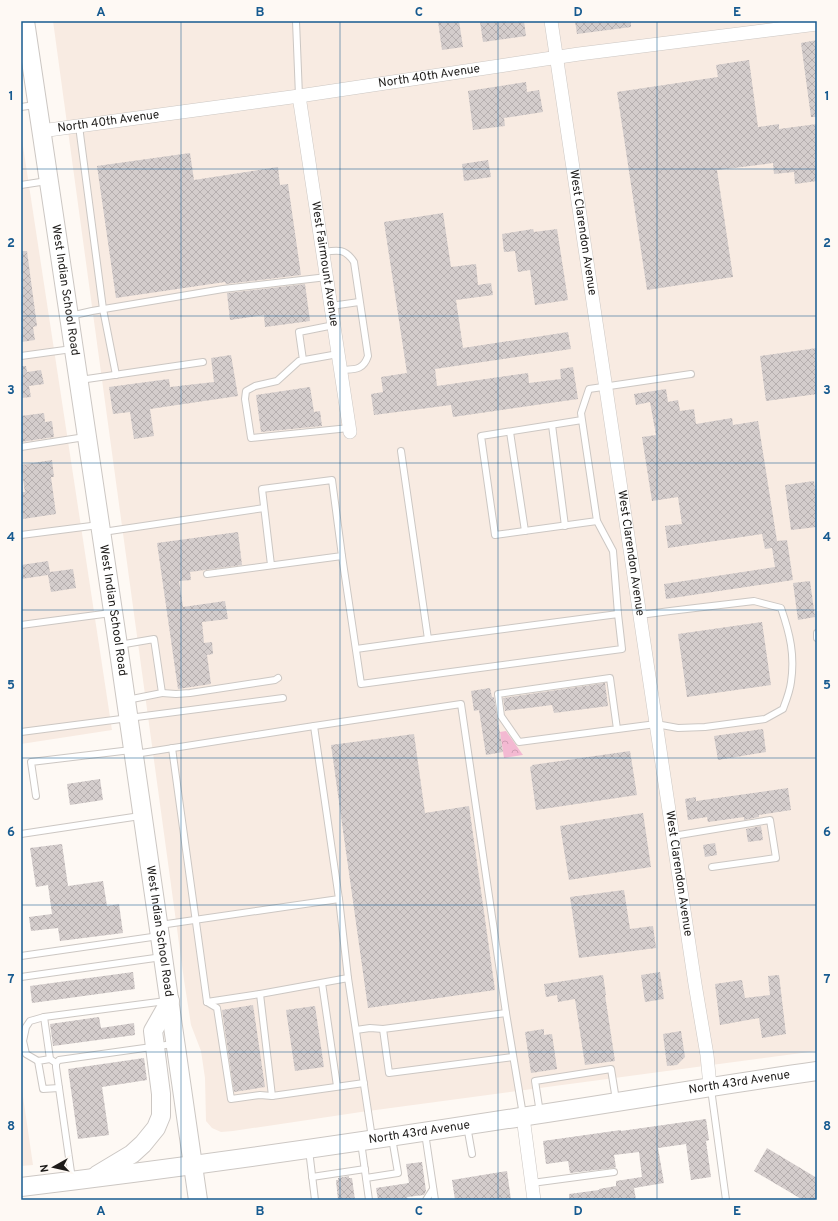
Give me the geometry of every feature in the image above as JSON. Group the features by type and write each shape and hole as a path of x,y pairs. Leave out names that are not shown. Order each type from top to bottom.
{"main road":[{"name":"West Indian School Road","path":"24,23 29,69 29,106 41,131 118,645 198,1200"},
{"path":"91,1179 132,1154 143,1144 156,1128 161,1116 153,1032 170,1000"},
{"name":"North 43rd Avenue","path":"21,1187 194,1165 531,1116 710,1086 817,1071"}],"street":[{"name":"West Clarendon Avenue","path":"551,21 707,1056 710,1086"},
{"name":"North 40th Avenue","path":"41,131 299,96 557,57 817,24"},
{"name":"West Fairmount Avenue","path":"299,96 350,430"},
{"path":"531,1116 532,1183 534,1200"}],"lane":[{"path":"296,21 299,96"},
{"path":"79,126 103,309 116,375"},
{"path":"21,185 48,181"},
{"path":"323,252 342,251 349,255 354,262 368,356 361,368 340,370"},
{"path":"69,316 224,289 327,277"},
{"path":"331,306 360,302"},
{"path":"303,360 299,332 334,325"},
{"path":"21,356 73,349"},
{"path":"338,354 299,361 277,381 254,386 246,391 245,399 251,438 350,430"},
{"path":"78,380 203,362"},
{"path":"271,565 262,489 332,480 361,684 622,649 613,551 597,521 581,413 589,389 691,374"},
{"path":"582,420 481,436 495,536 597,521"},
{"path":"552,425 565,526"},
{"path":"510,432 525,531"},
{"path":"21,447 87,437"},
{"path":"401,452 428,639"},
{"path":"21,535 100,528 264,508"},
{"path":"207,574 342,556"},
{"path":"617,729 610,678 498,694 501,716 519,742 656,724 678,728 705,727 765,719 783,709 791,684 793,655 789,629 781,608 754,601 640,615"},
{"path":"21,625 113,613"},
{"path":"356,649 618,614"},
{"path":"817,633 817,638"},
{"path":"118,645 154,639 162,693"},
{"path":"126,700 162,693 190,693 260,683 278,678"},
{"path":"21,732 283,698"},
{"path":"36,796 31,762 172,748 461,704 506,1012 514,1057 531,1116"},
{"path":"314,726 339,899 348,978 364,1083 366,1140 365,1169 369,1200"},
{"path":"172,748 207,1002"},
{"path":"21,834 142,815"},
{"path":"673,836 770,820 776,858 712,866"},
{"path":"21,956 159,930 196,919 339,899"},
{"path":"21,977 163,957"},
{"path":"207,1002 348,978"},
{"path":"322,982 337,1086"},
{"path":"260,994 272,1096"},
{"path":"72,1181 56,1063 50,1059 38,1061 26,1054 23,1041 26,1028 30,1021 44,1017 170,1000"},
{"path":"207,1002 217,1008 231,1099 260,1095 272,1096 364,1083"},
{"path":"356,1030 370,1028 383,1029 506,1012"},
{"path":"44,1017 50,1059"},
{"path":"383,1029 389,1073 514,1057"},
{"path":"56,1063 59,1060 176,1043"},
{"path":"38,1061 43,1089 59,1088"},
{"path":"531,1116 535,1081 611,1069 616,1102"},
{"path":"710,1086 726,1200"},
{"path":"467,1125 472,1154"},
{"path":"425,1131 435,1200"},
{"path":"366,1178 398,1173 392,1136"},
{"path":"309,1148 315,1200"},
{"path":"312,1177 365,1169"},
{"path":"532,1183 614,1172"},
{"path":"426,1200 433,1189"}],"shaded area":[{"path":"53,21 817,21 817,1051 361,1112 233,1131 221,1132 212,1128 206,1121 205,1078 201,1051 191,1025 184,980"},
{"path":"21,133 112,730 21,744"},
{"path":"21,1083 33,1165 21,1166"}],"green space":[{"path":"506,731 523,755 504,758 500,732"}],"building":[{"path":"438,21 459,21 463,47 442,50"},
{"path":"480,21 524,21 526,36 483,42"},
{"path":"575,21 631,21 631,27 577,34"},
{"path":"817,40 817,117 811,117 801,43"},
{"path":"749,60 758,127 779,124 779,129 817,124 817,181 795,184 794,172 774,174 773,163 717,170 733,277 647,290 617,92 718,77 716,65"},
{"path":"526,82 527,92 539,90 543,112 504,118 505,126 473,130 468,91"},
{"path":"190,153 194,180 278,167 280,185 288,184 301,275 226,284 225,282 116,298 97,166"},
{"path":"488,160 491,177 464,181 462,164"},
{"path":"443,213 451,267 476,264 478,285 491,283 493,295 456,300 463,348 568,332 571,349 435,369 437,386 528,373 529,383 561,379 560,369 573,367 578,399 453,417 451,405 374,415 371,394 383,392 381,377 407,373 384,222"},
{"path":"533,229 534,232 557,229 568,300 535,305 530,270 518,272 515,251 504,252 502,234"},
{"path":"21,251 27,251 37,326 33,327 35,340 21,342"},
{"path":"305,284 310,321 265,327 264,315 230,320 227,293"},
{"path":"817,348 817,394 766,401 760,356"},
{"path":"231,355 238,396 150,409 154,436 134,439 130,412 113,414 109,387 169,379 170,387 214,382 211,358"},
{"path":"21,366 26,366 27,372 41,370 44,384 29,386 31,397 21,398"},
{"path":"310,387 314,412 320,411 322,426 261,432 256,395"},
{"path":"666,389 668,402 678,400 680,411 694,409 696,424 732,418 733,425 758,421 777,541 787,540 793,580 666,599 664,584 775,567 772,548 765,549 762,534 668,548 665,526 682,524 678,497 652,501 642,437 656,435 650,402 636,405 634,394"},
{"path":"44,413 45,422 52,421 54,437 21,442 21,416"},
{"path":"52,460 54,477 51,477 56,514 23,519 21,492 25,492 21,465"},
{"path":"814,481 815,490 817,489 817,527 791,530 785,485"},
{"path":"238,532 242,565 190,572 191,580 179,581 183,607 225,601 228,619 202,622 204,643 212,642 213,654 207,655 211,684 178,689 157,543"},
{"path":"48,561 50,572 73,569 76,588 51,592 48,575 21,579 21,565"},
{"path":"810,581 815,617 798,620 793,583"},
{"path":"762,622 771,685 687,697 678,634"},
{"path":"605,683 608,706 554,713 552,705 505,711 503,698"},
{"path":"490,688 492,697 494,697 503,752 486,755 479,710 474,711 471,691"},
{"path":"763,729 766,752 718,760 714,736"},
{"path":"414,734 425,813 469,806 495,990 368,1008 331,745"},
{"path":"630,751 637,795 536,810 530,767 532,765"},
{"path":"100,779 103,800 70,805 67,784"},
{"path":"788,788 791,810 759,815 759,817 744,820 744,817 708,822 707,817 688,820 685,799 696,797 696,801"},
{"path":"643,813 651,867 569,880 560,826"},
{"path":"761,826 763,840 748,842 746,829"},
{"path":"715,843 717,855 705,857 703,845"},
{"path":"62,844 68,886 103,881 107,906 119,904 123,933 60,941 58,928 31,931 29,917 52,914 48,885 36,887 30,848"},
{"path":"624,890 630,929 653,926 656,948 579,958 570,897"},
{"path":"133,972 135,989 32,1003 30,986"},
{"path":"660,972 664,999 645,1002 641,975"},
{"path":"603,975 615,1061 585,1065 575,999 558,1002 557,995 546,997 544,984"},
{"path":"779,975 786,1034 762,1038 759,1018 720,1025 715,984 742,980 745,998 770,995 768,976"},
{"path":"253,1005 265,1087 234,1092 222,1010"},
{"path":"315,1006 324,1067 295,1071 286,1010"},
{"path":"99,1017 101,1028 134,1023 135,1035 53,1046 50,1024"},
{"path":"544,1029 544,1035 552,1034 557,1069 531,1073 525,1032"},
{"path":"681,1031 685,1057 677,1065 667,1066 663,1034"},
{"path":"144,1058 147,1080 102,1087 109,1135 78,1139 68,1069"},
{"path":"706,1119 709,1140 706,1141 711,1177 691,1180 686,1144 658,1148 664,1183 634,1188 636,1200 569,1200 569,1194 599,1190 616,1186 616,1181 642,1177 639,1152 614,1155 616,1167 614,1168 570,1173 568,1161 546,1164 543,1141"},
{"path":"767,1148 817,1178 817,1196 815,1200 803,1200 754,1171"},
{"path":"422,1162 426,1191 424,1195 407,1197 408,1200 378,1200 376,1188 409,1183 406,1164"},
{"path":"507,1171 511,1200 455,1200 452,1180"},
{"path":"349,1176 349,1178 352,1178 355,1200 338,1200 336,1180 338,1180 338,1178"}]}
